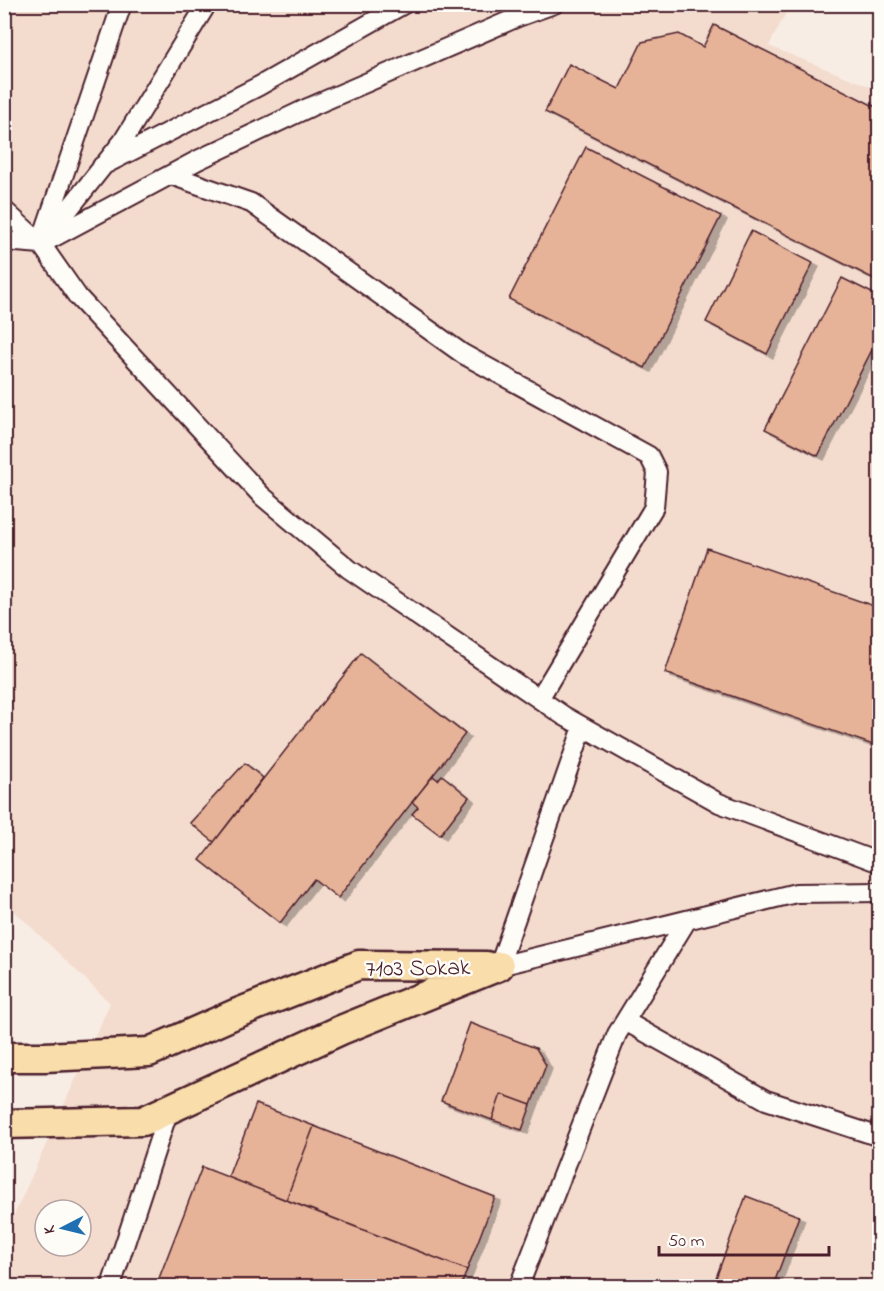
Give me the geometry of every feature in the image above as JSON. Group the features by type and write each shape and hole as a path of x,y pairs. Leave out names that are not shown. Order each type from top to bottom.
{"main road":[{"name":"7103 Sokak","path":"4,1057 45,1058 149,1052 235,1014 359,965 499,966"},
{"name":"7103 Sokak","path":"4,1124 143,1121 341,1030 499,966"}],"street":[{"path":"41,244 122,4"},
{"path":"41,244 123,141 207,4"},
{"path":"102,166 260,86 404,4"},
{"path":"4,241 41,244 171,175 310,107 518,17 554,4"},
{"path":"171,175 251,203 463,354 649,456 657,472 654,507 539,699"},
{"path":"4,210 41,244 78,297 262,496 349,569 583,727 719,803 879,863"},
{"path":"499,966 583,727"},
{"path":"499,966 796,893 879,892"},
{"path":"519,1287 617,1034 687,920"},
{"path":"625,1021 766,1100 878,1133"},
{"path":"111,1287 170,1109"}],"shaded area":[{"path":"5,5 790,5 769,46 879,90 879,1286 5,1286 5,1235 110,1003 5,902"}],"building":[{"path":"714,25 880,109 880,282 545,112 569,64 619,89 642,42 679,34 703,47"},
{"path":"586,147 721,216 645,368 509,299"},
{"path":"751,231 813,263 767,354 706,322"},
{"path":"842,278 880,297 880,334 818,456 765,429"},
{"path":"707,548 880,608 879,747 665,673"},
{"path":"361,653 465,734 338,898 314,879 280,923 200,860"},
{"path":"245,763 263,778 214,842 190,823"},
{"path":"442,775 469,797 440,835 412,814 418,807 412,802 433,776 438,780"},
{"path":"470,1023 536,1048 546,1065 531,1105 501,1094 492,1120 441,1101"},
{"path":"501,1094 531,1105 522,1130 492,1120"},
{"path":"256,1104 314,1126 286,1200 228,1177"},
{"path":"314,1126 495,1197 467,1270 286,1200"},
{"path":"202,1167 467,1270 461,1286 156,1286"},
{"path":"746,1196 799,1216 773,1286 713,1286"}]}
